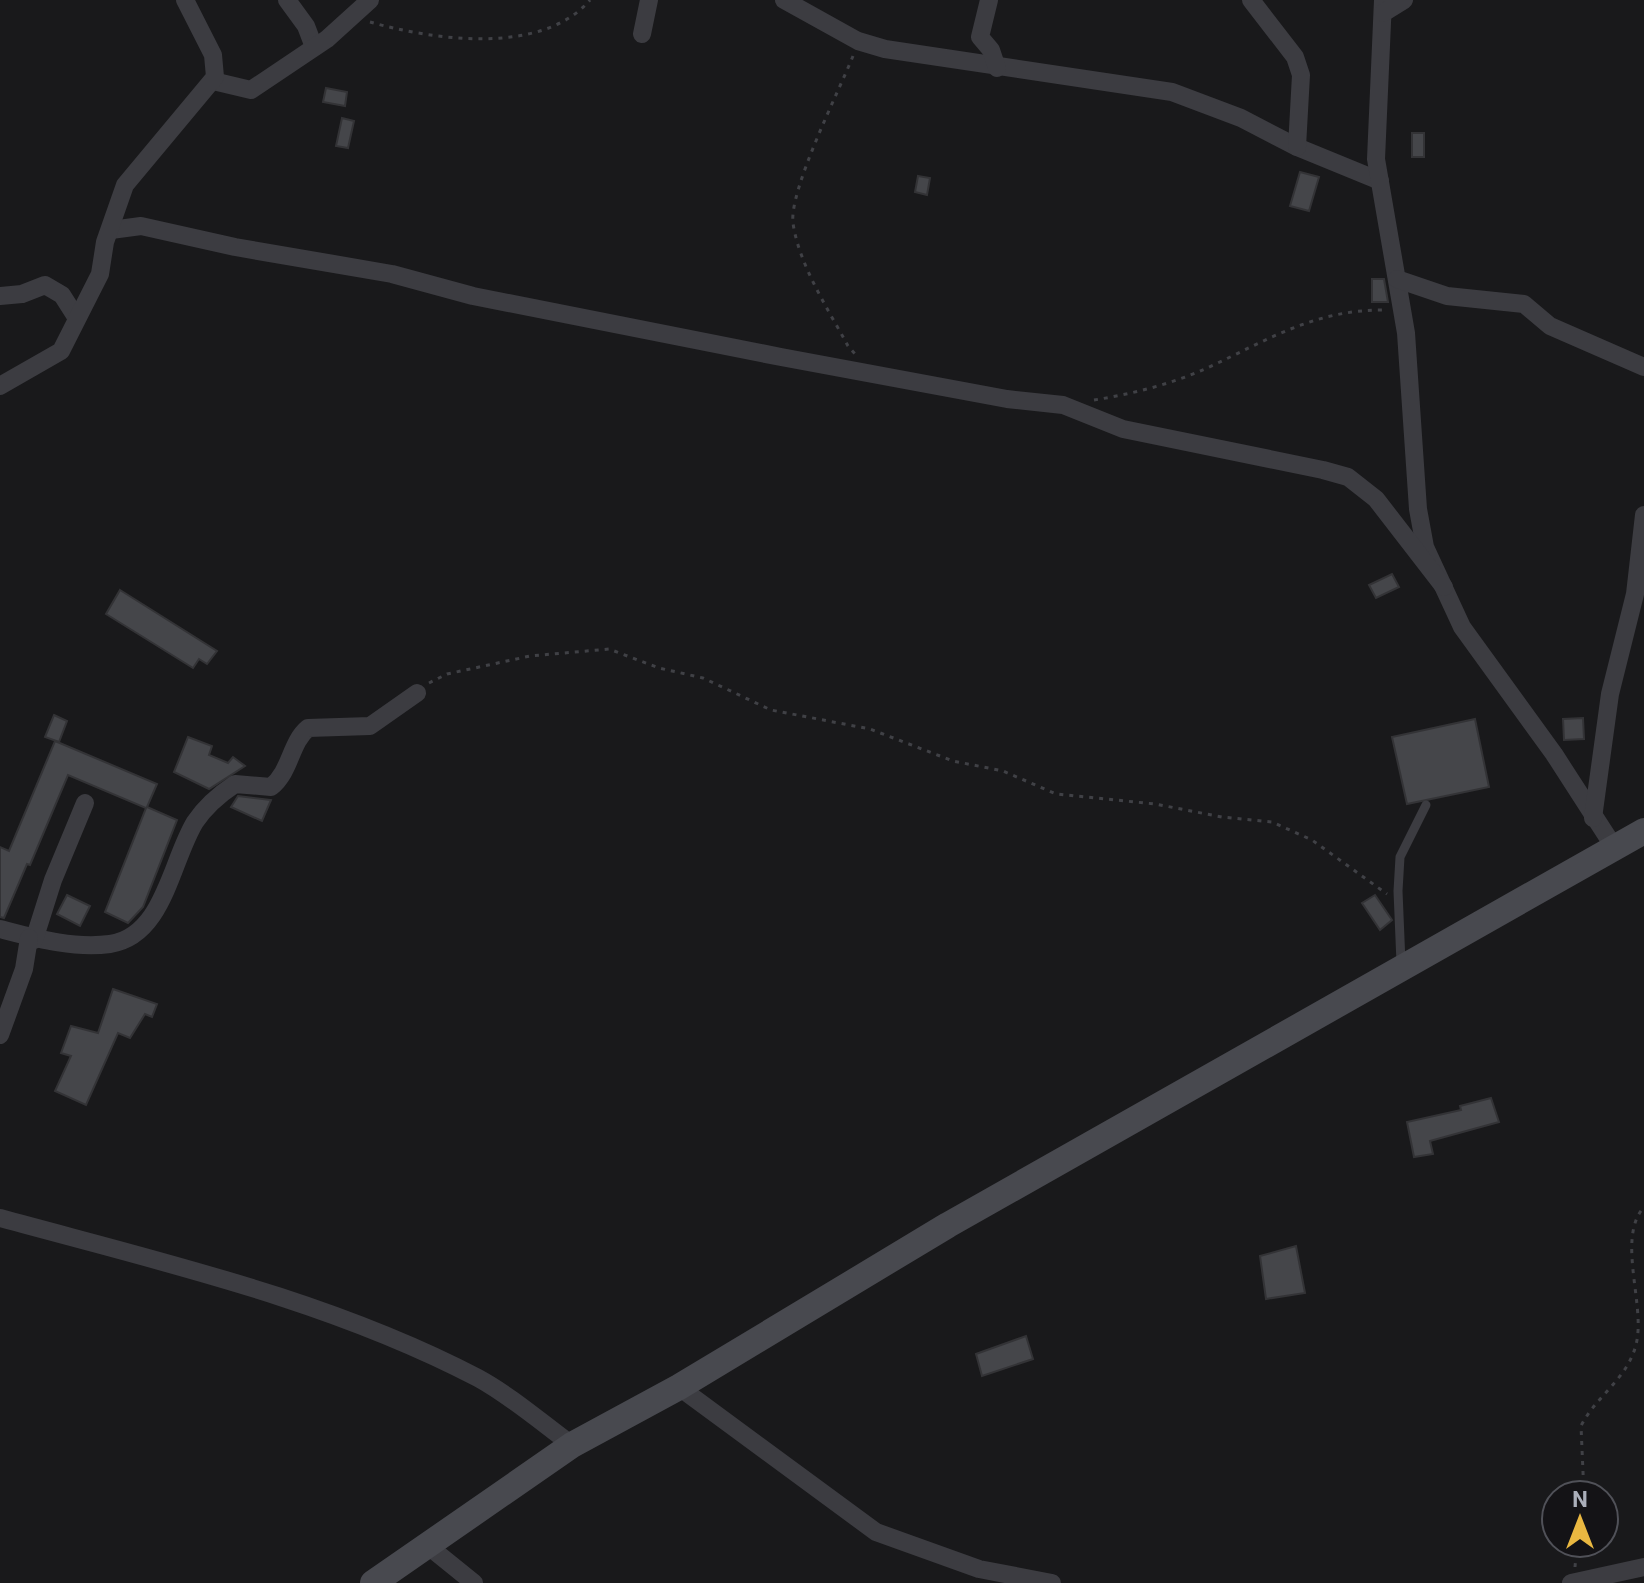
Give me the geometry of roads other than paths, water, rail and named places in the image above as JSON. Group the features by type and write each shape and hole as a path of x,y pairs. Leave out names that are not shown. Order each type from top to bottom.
{"street":[{"path":"0,386 61,351 100,274 119,198 134,171 213,81 213,55 185,0"},
{"path":"287,0 306,26 314,47"},
{"path":"213,81 251,90 354,17 370,0"},
{"path":"642,34 649,0"},
{"path":"784,0 858,41 885,49 1172,92 1241,118 1297,147 1380,181"},
{"path":"989,0 980,37 991,50 997,68"},
{"path":"1251,0 1295,57 1301,75 1297,147"},
{"path":"1404,0 1383,6 1376,159 1402,310 1418,509 1425,547 1462,627 1554,754 1614,847"},
{"path":"111,230 141,226 235,247 392,274 473,296 1007,399 1063,405 1123,429 1348,477 1376,499 1444,587"},
{"path":"1397,279 1447,296 1524,304 1550,326 1644,367"},
{"path":"0,296 22,294 45,285 62,295 76,317"},
{"path":"1593,818 1610,694 1641,560 1644,515"},
{"path":"0,929 31,939 108,944 137,934 151,917 193,826 220,796 235,784 271,787 285,771 299,737 308,728 370,726 417,693"},
{"path":"0,1035 24,969 31,939 85,803"},
{"path":"373,1583 572,1445 679,1387 948,1225 1644,831"},
{"path":"0,1218 221,1278 337,1318 482,1380 572,1445"},
{"path":"679,1387 857,1521 876,1532 979,1569 1052,1583"},
{"path":"427,1545 460,1579"},
{"path":"1572,1583 1644,1567"},
{"path":"979,1569 1004,1583"}],"lane":[{"path":"1401,967 1398,902 1400,857 1426,805"}]}
